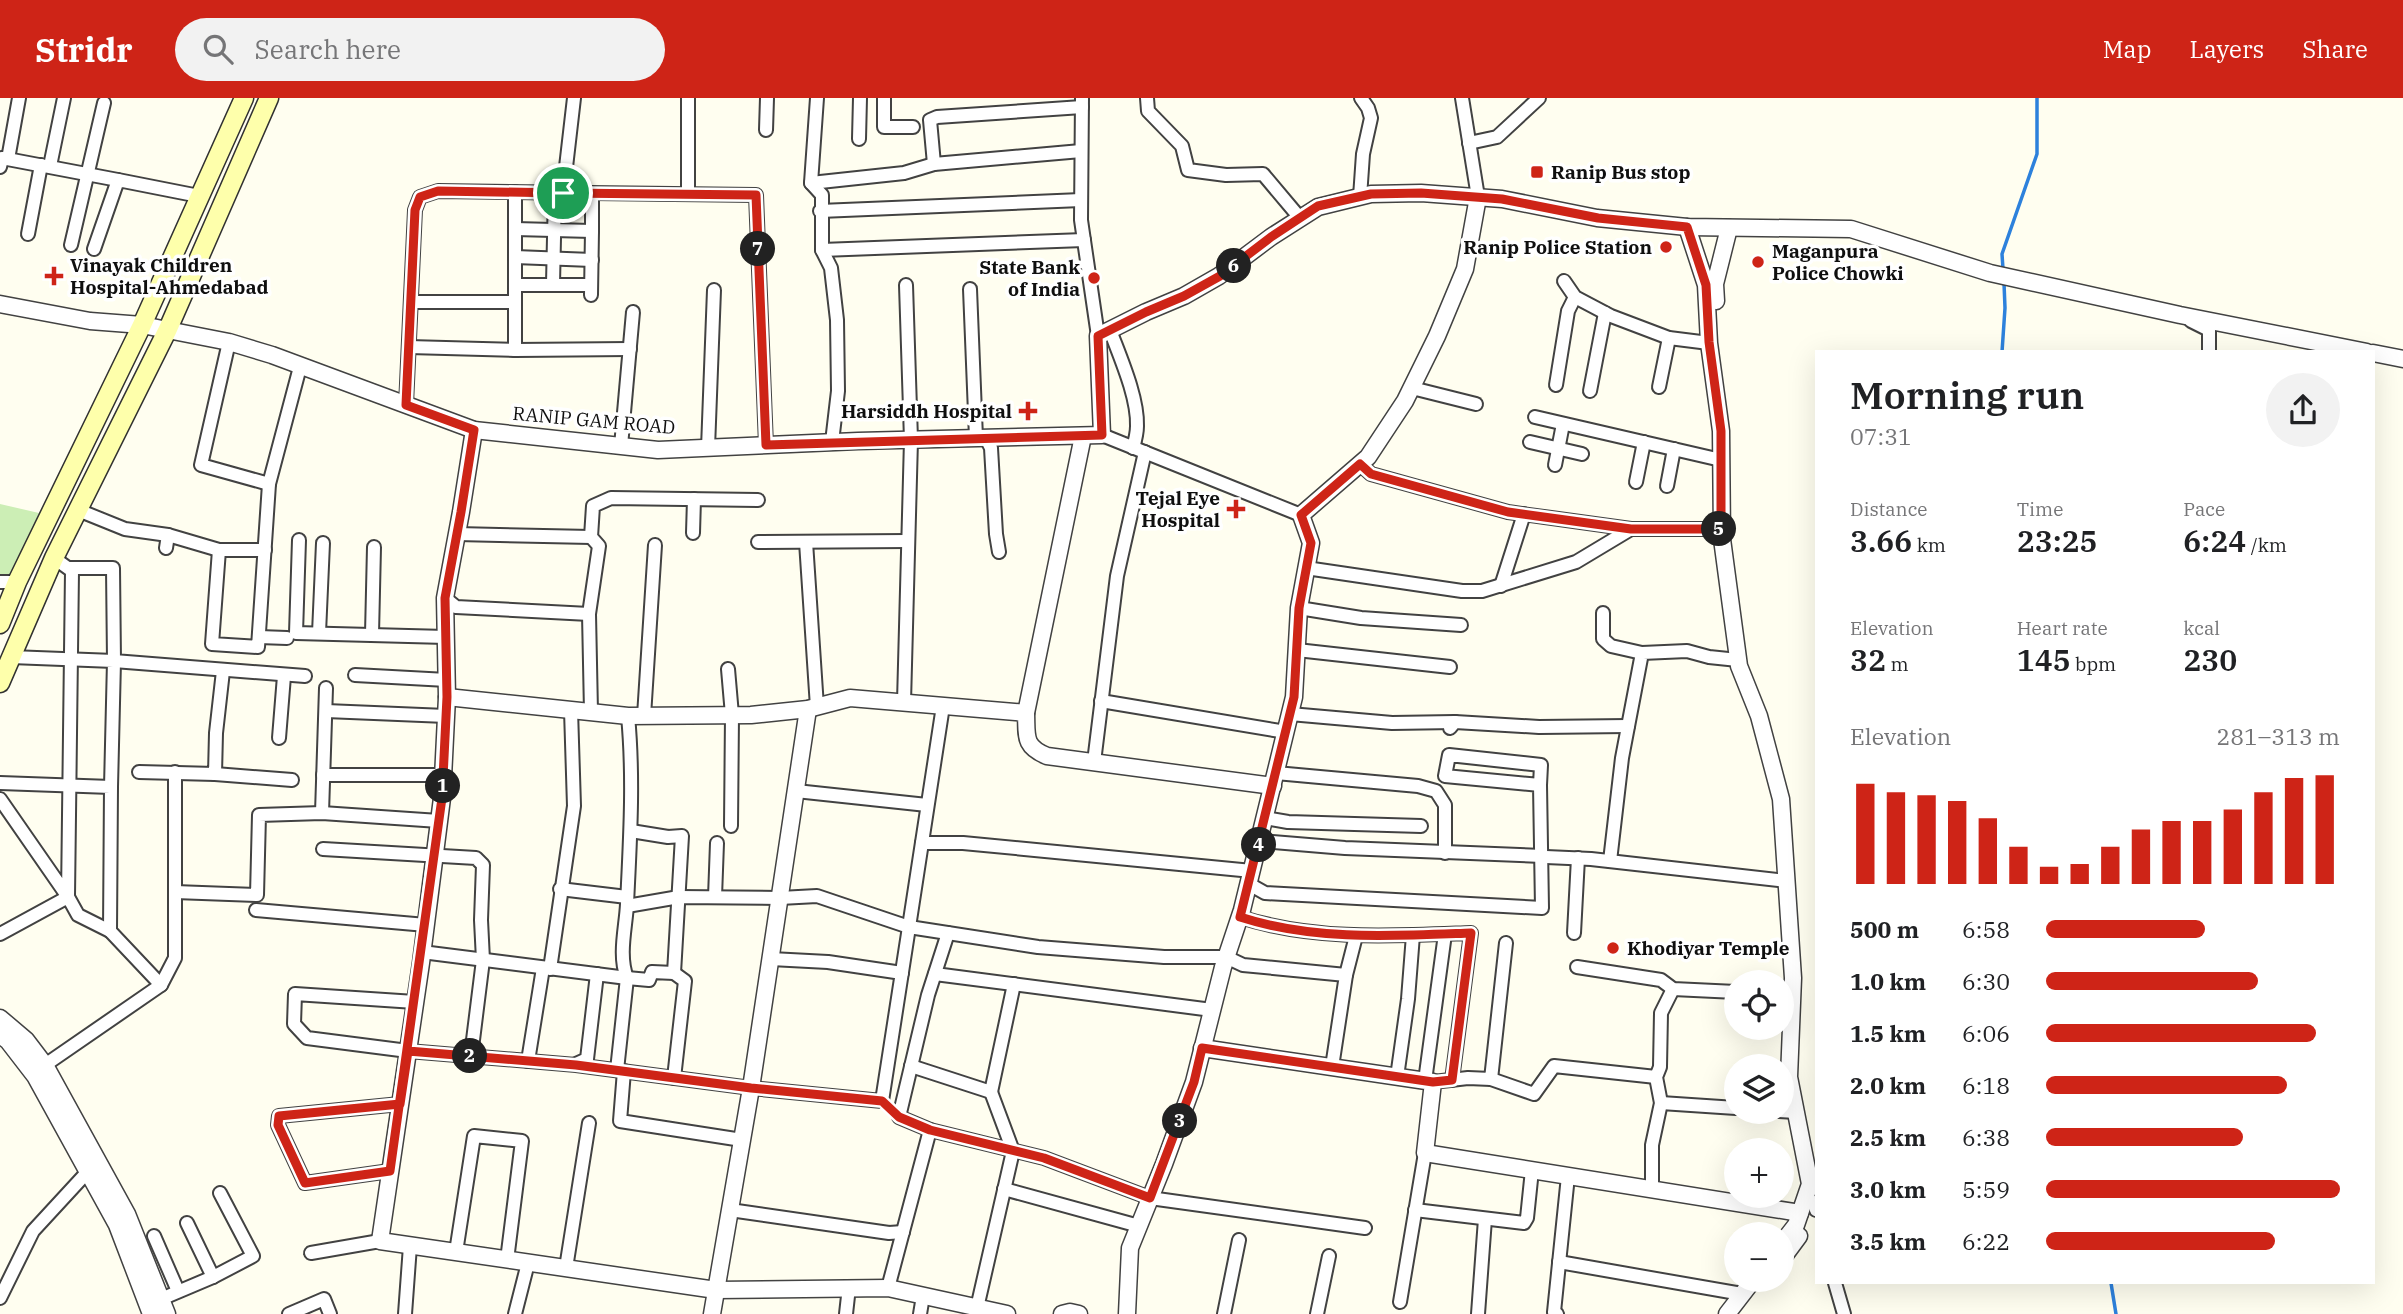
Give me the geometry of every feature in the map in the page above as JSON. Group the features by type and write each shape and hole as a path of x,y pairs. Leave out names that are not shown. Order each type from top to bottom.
{"main road":[{"path":"0,625 9,582 142,325 244,98"},
{"path":"0,683 54,558 168,330 269,98"}],"street":[{"path":"19,98 4,163 46,165 199,197"},
{"path":"28,234 64,98"},
{"path":"553,284 554,229 574,98"},
{"path":"688,98 688,194"},
{"path":"766,130 767,98"},
{"path":"817,98 811,183 822,195 822,250 831,268 837,320 838,391 832,443"},
{"path":"859,139 860,98"},
{"path":"884,98 884,127 913,127"},
{"path":"1147,98 1148,111 1182,146 1188,170 1226,175 1263,174 1300,218"},
{"path":"1360,197 1364,146 1371,118 1361,98"},
{"path":"1301,515 1368,457 1412,388 1465,269 1478,197 1462,98"},
{"path":"1469,143 1497,137 1539,98"},
{"path":"71,245 104,103"},
{"path":"934,164 930,120 937,117 1082,103 1081,200 1084,240 1104,333 1102,435 1301,515 1311,543 1299,608 1294,697 1275,780 1194,1082 1130,1248 1127,1314"},
{"path":"811,183 904,173 934,164 1082,151"},
{"path":"94,249 118,180"},
{"path":"406,405 415,210 420,197 438,191 756,195 766,445"},
{"path":"515,192 515,350"},
{"path":"515,285 553,284 591,290 592,193"},
{"path":"1104,333 1220,276 1318,206 1371,194 1421,193 1502,199 1598,218 1687,227 1851,229 1990,273 2357,350"},
{"path":"820,211 1081,200"},
{"path":"1687,227 1706,285 1709,342 1721,431 1721,529 1738,660 1759,716 1781,799 1787,881 1787,970"},
{"path":"1729,228 1715,285 1719,342 1731,430 1731,538 1748,664 1768,712 1791,798 1803,978 1799,1077 1815,1160"},
{"path":"515,229 592,231"},
{"path":"822,250 1084,240"},
{"path":"515,257 592,260"},
{"path":"1564,281 1575,297 1605,313 1669,338 1709,342"},
{"path":"904,702 911,440 906,285"},
{"path":"970,289 981,438 991,448 999,552"},
{"path":"708,448 714,290"},
{"path":"1556,385 1568,311 1575,297"},
{"path":"411,302 515,302"},
{"name":"RANIP GAM ROAD","path":"0,304 90,321 142,325 229,342 272,355 474,430 658,450 1102,435"},
{"path":"621,446 633,312"},
{"path":"1590,391 1605,313"},
{"path":"2180,315 2209,330 2209,350"},
{"path":"1094,762 1117,576 1139,450 1128,377 1104,333"},
{"path":"1659,387 1669,338"},
{"path":"229,342 201,465 269,484"},
{"path":"409,346 515,350 630,349"},
{"path":"2375,353 2403,359"},
{"path":"219,550 212,644 258,647 269,484 300,367"},
{"path":"1412,388 1476,404"},
{"path":"1535,417 1721,460"},
{"path":"1555,465 1563,424"},
{"path":"380,1241 439,821 444,775 447,689 445,598 474,430"},
{"path":"1083,436 1026,713 1027,740 1034,750 1047,756 1094,762 1275,780 1418,786 1436,791 1445,805 1445,853"},
{"path":"1530,442 1582,454"},
{"path":"1636,482 1644,442"},
{"path":"1667,486 1674,449"},
{"path":"1360,464 1371,474 1442,495 1524,514 1631,529 1721,529"},
{"path":"591,712 589,614 599,546 591,537 593,506 611,498 758,500"},
{"path":"693,533 694,499"},
{"path":"78,510 125,528 168,535 219,550 265,550"},
{"path":"1500,586 1524,514"},
{"path":"1306,568 1482,592 1576,562 1631,529"},
{"path":"457,534 591,537"},
{"path":"166,548 168,535"},
{"path":"299,540 296,633 446,636"},
{"path":"758,542 908,541"},
{"path":"712,1314 751,1088 796,791 812,708 806,542"},
{"path":"319,633 323,543"},
{"path":"655,545 632,759 624,969 627,978 620,1071 620,1121 742,1140"},
{"path":"372,634 374,547"},
{"path":"54,558 70,568 113,568 110,931"},
{"path":"68,897 70,568"},
{"path":"445,598 456,607 589,614"},
{"path":"1299,608 1361,618 1461,625"},
{"path":"1604,613 1604,639 1611,646 1642,653 1687,651 1738,660"},
{"path":"259,637 287,638"},
{"path":"1297,650 1450,667"},
{"path":"1610,861 1621,763 1642,653"},
{"path":"11,657 114,661 305,677"},
{"path":"728,669 732,715 731,826"},
{"path":"215,774 223,671"},
{"path":"355,675 571,710 636,716 732,715 812,708 850,698 1026,713"},
{"path":"279,738 284,676"},
{"path":"322,813 326,688"},
{"path":"1101,701 1286,732"},
{"path":"882,1101 943,706"},
{"path":"528,1061 547,968 574,806 571,710"},
{"path":"326,711 446,716"},
{"path":"1290,714 1392,723 1539,727 1628,726"},
{"path":"922,842 963,843 1250,878 1265,894 1542,908 1544,857 1541,765 1449,755 1445,776 1540,785"},
{"path":"139,772 292,780"},
{"path":"45,1065 161,985 175,958 175,772"},
{"path":"323,775 444,775"},
{"path":"0,783 111,787"},
{"path":"796,791 927,805"},
{"path":"0,799 78,915 110,931 161,985"},
{"path":"175,892 257,895 259,815 322,813 439,821"},
{"path":"1265,818 1288,822 1421,826"},
{"path":"631,831 668,837 682,836 674,973"},
{"path":"1260,841 1345,848 1578,858 1787,881"},
{"path":"715,897 717,842"},
{"path":"323,849 476,858 483,865 483,960 471,1056"},
{"path":"1574,933 1578,858"},
{"path":"561,889 627,902 679,897 817,896 909,927 1038,947 1164,957 1226,957 1243,965 1346,975"},
{"path":"0,934 68,897"},
{"path":"256,910 426,925"},
{"path":"1240,917 1270,927 1356,936 1471,933 1452,1080"},
{"path":"899,1117 948,933"},
{"path":"1400,1302 1425,1153 1429,1082 1445,934"},
{"path":"1397,1077 1409,999 1413,935"},
{"path":"1332,1067 1346,975 1356,936"},
{"path":"1491,1079 1506,943"},
{"path":"422,951 649,980 652,972 674,973 685,981 674,1078"},
{"path":"771,959 828,962 902,973"},
{"path":"1577,967 1661,979 1673,989 1724,991"},
{"path":"576,1065 587,1059 597,974"},
{"path":"935,974 1212,1010"},
{"path":"985,1311 1004,1189 1013,1151 991,1092 1014,984"},
{"path":"1652,1189 1652,1145 1661,1103 1656,1077 1660,1067 1661,1013 1673,989"},
{"path":"415,1002 295,994 294,1024 307,1038 408,1051 576,1065 751,1088 882,1101 899,1117 930,1130 1044,1158 1150,1198 1365,1228"},
{"path":"0,1018 26,1040 45,1065 93,1167"},
{"path":"0,1035 8,1041 35,1076 93,1167 127,1213 154,1310 178,1291 213,1277 253,1256 220,1193"},
{"path":"1788,1040 1789,1077 1812,1205 1804,1230 1794,1243"},
{"path":"1202,1048 1429,1082 1468,1078 1491,1079 1534,1094 1554,1066 1656,1077"},
{"path":"911,1066 991,1092"},
{"path":"1661,1103 1724,1107"},
{"path":"390,1171 305,1183 278,1125 279,1116 400,1104"},
{"path":"566,1268 589,1123"},
{"path":"888,1288 930,1130"},
{"path":"456,1252 474,1136 522,1141 507,1260"},
{"path":"1425,1153 1652,1189 1812,1205"},
{"path":"0,1298 33,1231 93,1167"},
{"path":"1415,1210 1524,1223 1527,1218 1532,1170"},
{"path":"1557,1314 1554,1312 1568,1176"},
{"path":"1004,1189 1139,1226"},
{"path":"1794,1228 1812,1205"},
{"path":"730,1210 903,1233"},
{"path":"1478,1314 1485,1219"},
{"path":"187,1223 213,1277"},
{"path":"154,1236 178,1291"},
{"path":"1224,1314 1240,1240"},
{"path":"312,1253 380,1241 716,1290 888,1288 1007,1314"},
{"path":"405,1314 410,1245"},
{"path":"1317,1314 1329,1256"},
{"path":"1559,1262 1742,1294 1727,1314"},
{"path":"514,1314 527,1263"},
{"path":"1835,1284 1843,1314"},
{"path":"846,1314 849,1287"},
{"path":"1740,1314 1756,1292"},
{"path":"920,1314 923,1296"},
{"path":"289,1314 324,1299 330,1314"},
{"path":"1062,1314 1079,1314"}],"green space":[{"path":"0,504 39,513 12,577 0,576"}],"waterway":[{"path":"2003,269 2002,254 2037,154 2037,98"},
{"path":"2002,350 2004,283"},
{"path":"2111,1284 2116,1314"}],"place":[{"name":"Ranip Bus stop","path":"1537,172"},
{"name":"Ranip Police Station","path":"1666,247"},
{"name":"Maganpura Police Chowki","path":"1758,262"},
{"name":"Vinayak Children Hospital-Ahmedabad","path":"54,276"},
{"name":"State Bank of India","path":"1094,278"},
{"name":"Harsiddh Hospital","path":"1028,411"},
{"name":"Tejal Eye Hospital","path":"1236,509"},
{"name":"Khodiyar Temple","path":"1613,948"}],"route":[{"path":"563,193 438,191 420,197 415,210 406,405 474,430 445,598 447,697 442,798 421,963 408,1051 390,1171 305,1183 278,1125 279,1116 400,1104 408,1051 576,1065 751,1088 882,1101 899,1117 930,1130 1044,1158 1150,1198 1194,1082 1202,1048 1433,1082 1452,1080 1471,933 1367,937 1270,927 1240,917 1294,697 1299,608 1311,543 1301,515 1360,464 1371,474 1508,512 1631,529 1721,529 1721,431 1709,342 1706,285 1687,227 1598,218 1502,199 1421,193 1371,194 1318,206 1220,276 1098,336 1102,435 766,445 756,195 563,193"}]}
